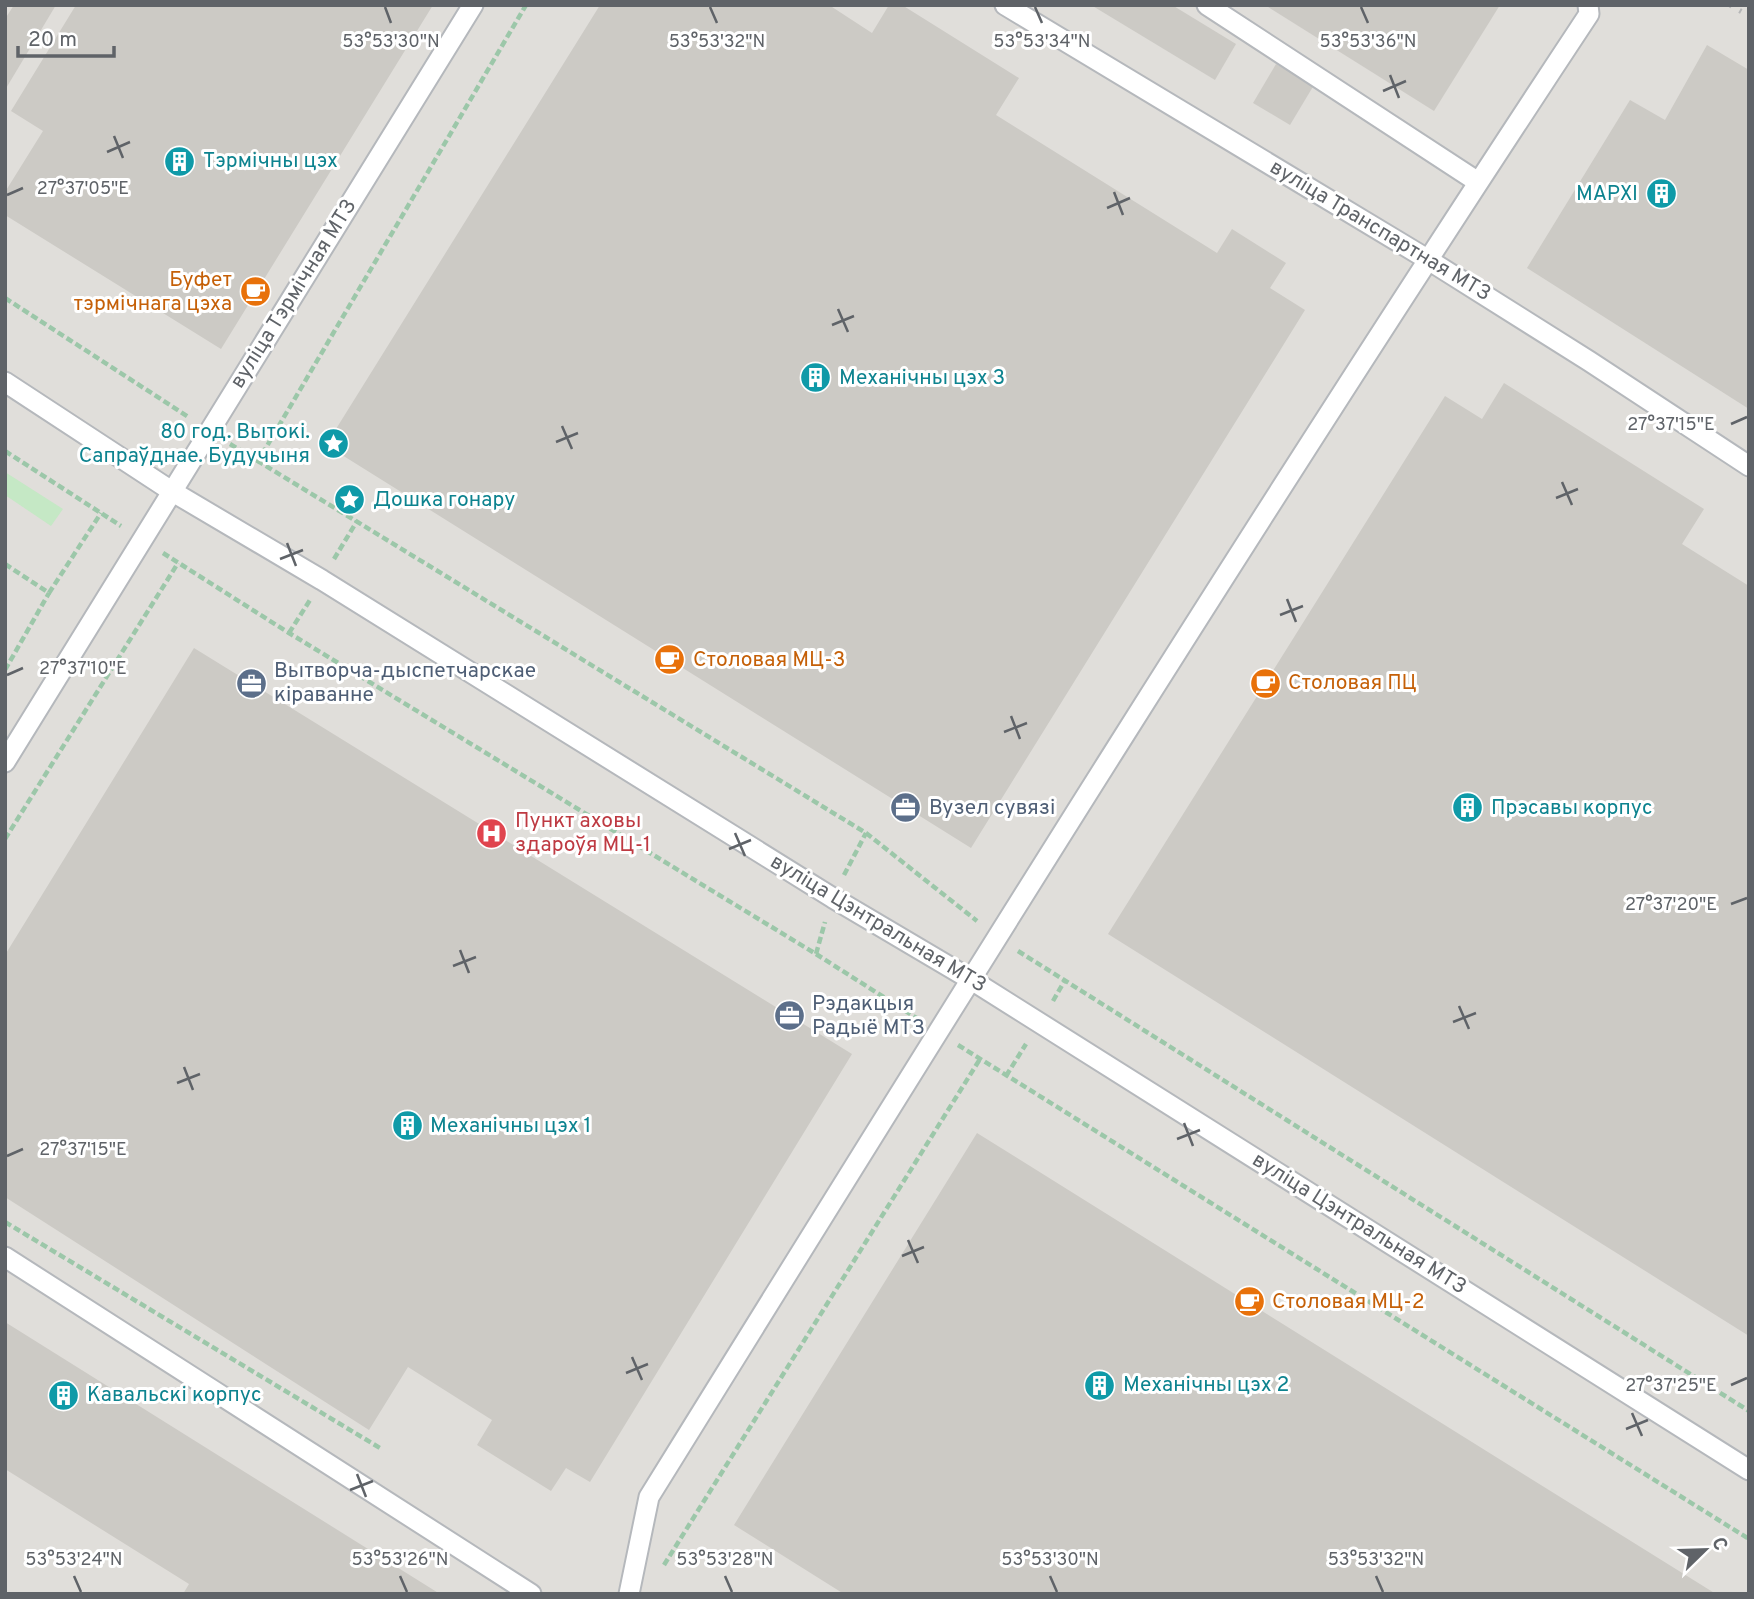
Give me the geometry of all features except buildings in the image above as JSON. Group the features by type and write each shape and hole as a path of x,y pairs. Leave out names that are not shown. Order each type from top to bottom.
{"lane":[{"name":"вуліца Тэрмічная МТЗ","path":"5,762 473,5"},
{"name":"вуліца Транспартная МТЗ","path":"1005,5 1427,259 1749,466"},
{"path":"1208,5 1478,182"},
{"path":"629,1594 649,1497 996,937 1427,259 1588,14 1588,5"},
{"name":"вуліца Цэнтральная МТЗ","path":"5,382 173,492 322,580 832,898 970,979 1749,1470"},
{"path":"5,1257 531,1594"}],"path":[{"path":"257,463 526,5"},
{"path":"5,298 257,463 357,521 866,833 996,937 1749,1410"},
{"path":"5,452 178,563 816,954 979,1059 1749,1539"},
{"path":"5,670 101,513"},
{"path":"5,839 178,563"},
{"path":"5,564 50,593"},
{"path":"816,954 832,898 866,833"},
{"path":"664,1565 979,1059"},
{"path":"5,1222 380,1448"}],"shaded area":[{"path":"5,5 1749,5 1749,1594 5,1594"}],"green space":[{"path":"5,472 63,509 51,526 5,495"}],"railway":[{"path":"1730,5 1749,16"}],"place":[{"name":"Тэрмічны цэх","path":"180,161"},
{"name":"МАРХІ","path":"1661,194"},
{"name":"Буфет тэрмічнага цэха","path":"255,292"},
{"name":"Механічны цэх 3","path":"816,378"},
{"name":"80 год. Вытокі. Сапраўднае. Будучыня","path":"333,444"},
{"name":"Дошка гонару","path":"350,500"},
{"name":"Столовая МЦ-3","path":"670,660"},
{"name":"Вытворча-дыспетчарскае кіраванне","path":"251,683"},
{"name":"Столовая ПЦ","path":"1265,683"},
{"name":"Вузел сувязі","path":"906,808"},
{"name":"Прэсавы корпус","path":"1468,808"},
{"name":"Пункт аховы здароўя МЦ-1","path":"492,833"},
{"name":"Рэдакцыя Радыё МТЗ","path":"789,1016"},
{"name":"Механічны цэх 1","path":"407,1126"},
{"name":"Столовая МЦ-2","path":"1249,1302"},
{"name":"Механічны цэх 2","path":"1100,1385"},
{"name":"Кавальскі корпус","path":"64,1395"}]}
